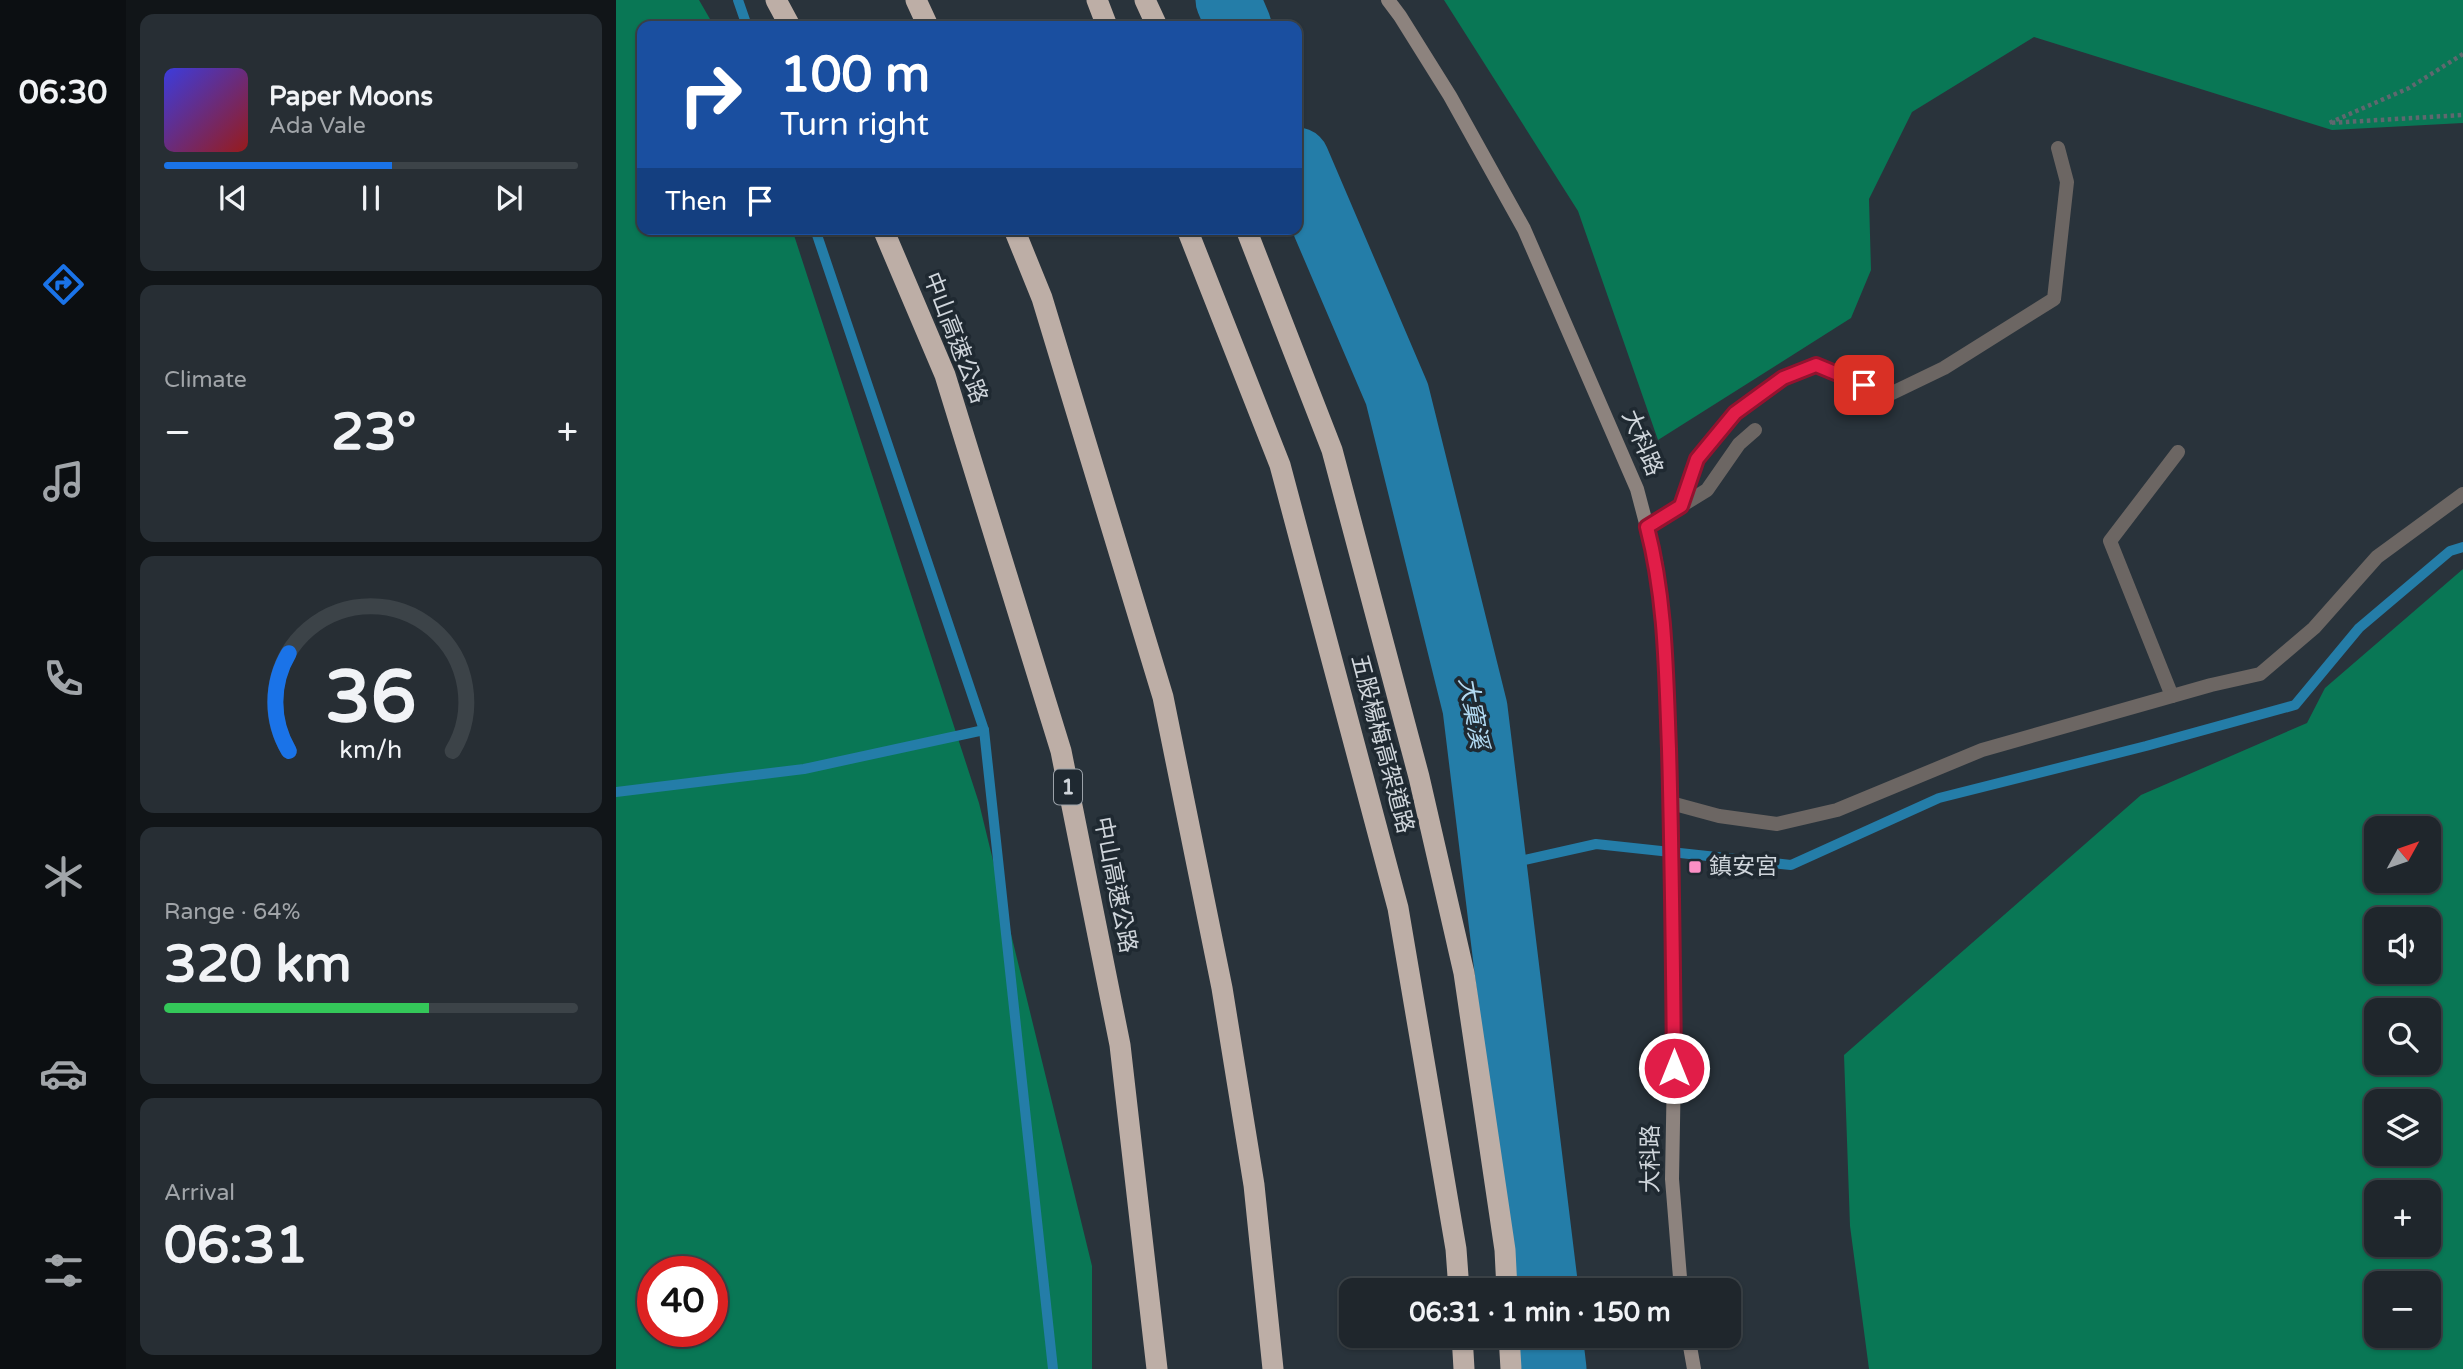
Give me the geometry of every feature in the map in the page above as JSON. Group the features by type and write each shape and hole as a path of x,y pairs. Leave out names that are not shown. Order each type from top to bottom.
{"highway":[{"path":"776,0 787,21"},
{"path":"916,0 926,21"},
{"path":"1097,0 1105,21"},
{"path":"1145,0 1155,21"},
{"name":"中山高速公路","path":"886,235 945,375 1061,751 1120,1045 1157,1369"},
{"path":"1016,235 1042,298 1164,697 1222,988 1254,1185 1273,1369"},
{"name":"五股楊梅高架道路","path":"1189,235 1280,465 1398,908 1456,1249 1458,1278"},
{"name":"五股楊梅高架道路","path":"1248,235 1332,450 1419,777 1464,973 1505,1250 1506,1278"},
{"path":"1463,1348 1464,1369"},
{"path":"1510,1348 1511,1369"}],"street":[{"name":"大科路","path":"1388,0 1450,96 1524,229 1637,489 1656,561 1665,640 1672,820 1672,1179 1680,1278"},
{"path":"1690,1348 1694,1369"}],"lane":[{"path":"1681,506 1697,459 1735,413 1783,378 1816,365 1888,395 1944,368 2054,299 2067,182 2059,148"},
{"path":"1647,527 1707,490 1739,444 1755,430"},
{"path":"2172,696 2110,541 2178,452"},
{"path":"1671,803 1719,816 1777,824 1837,810 1982,750 2260,674 2314,628 2377,557 2463,494"}],"path":[{"path":"2463,54 2410,88 2329,123 2463,115"}],"green space":[{"path":"616,0 699,0 711,21 637,21 637,235 794,235 979,803 1092,1266 1092,1369 616,1369"},
{"path":"1444,0 2463,0 2463,123 2332,130 2034,37 1912,112 1869,199 1871,270 1851,318 1658,440 1578,211"},
{"path":"2463,569 2463,1369 1869,1369 1850,1226 1844,1055 2141,795 2307,723 2325,688"}],"waterway":[{"path":"738,0 745,21"},
{"name":"大窠溪","path":"1228,0 1237,21"},
{"name":"大窠溪","path":"1302,172 1397,394 1475,708 1545,1278"},
{"path":"817,235 984,730 1053,1369"},
{"path":"1494,867 1596,844 1791,865 1939,798 2295,705 2359,628 2450,551 2463,547"},
{"path":"616,792 804,769 984,730"},
{"name":"大窠溪","path":"1552,1348 1554,1369"}],"place":[{"name":"鎮安宮","path":"1695,867"}],"route":[{"path":"1674,1068 1672,820 1665,640 1656,561 1647,527 1681,506 1697,459 1735,413 1783,378 1816,365 1864,385"}]}
